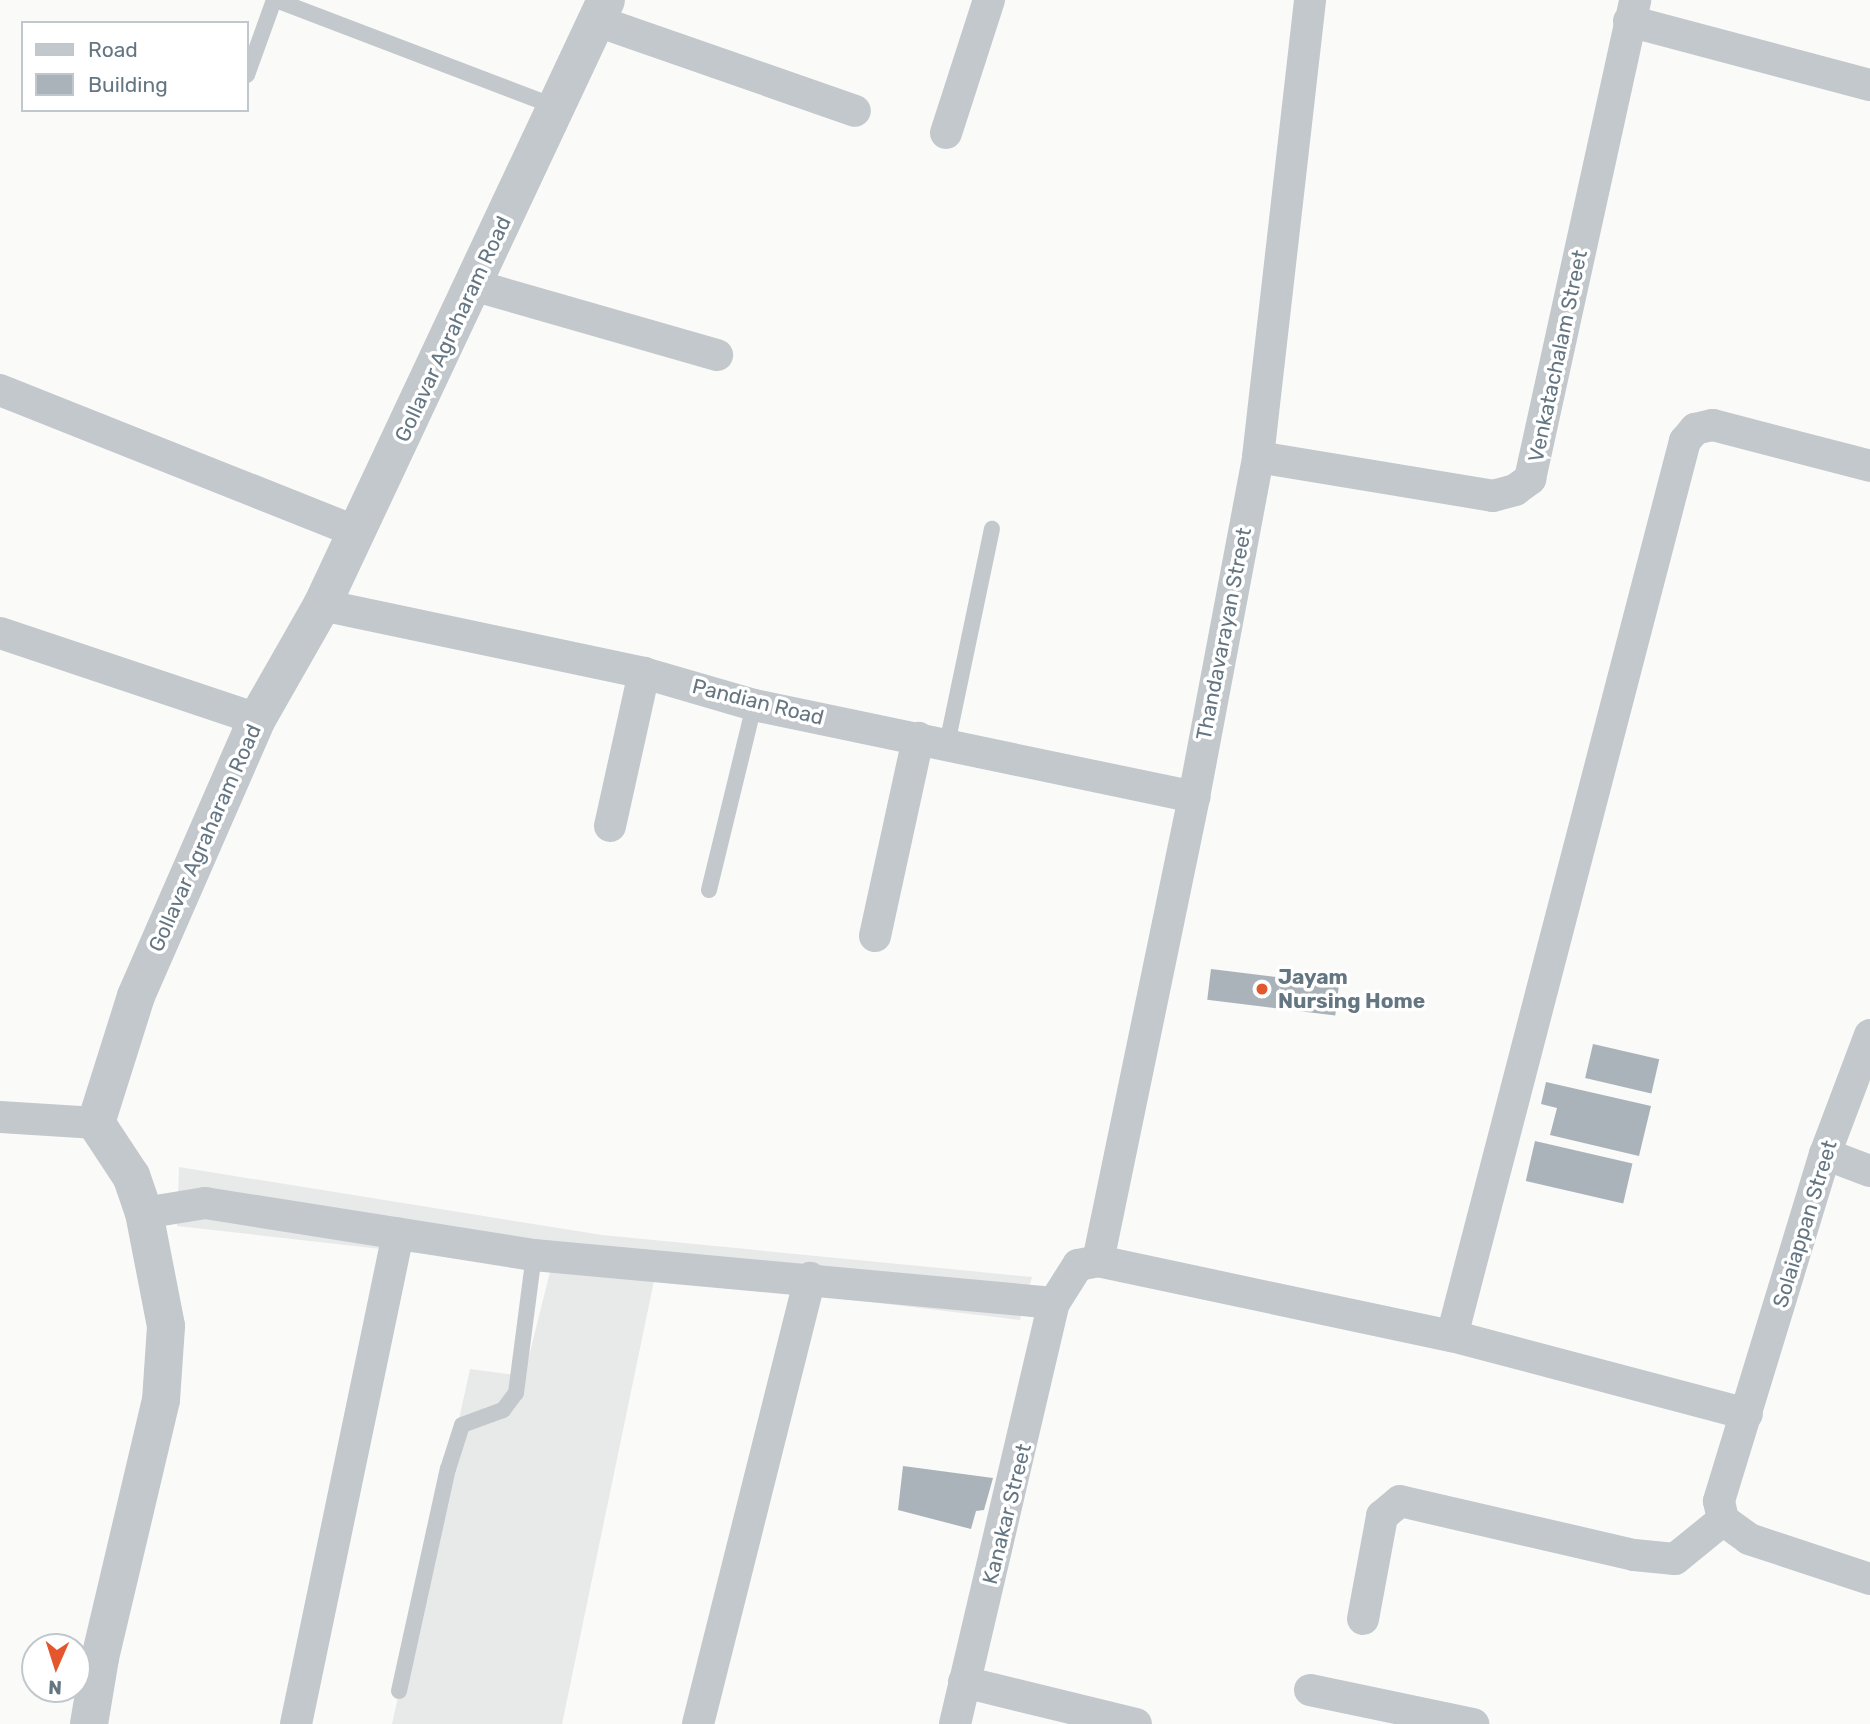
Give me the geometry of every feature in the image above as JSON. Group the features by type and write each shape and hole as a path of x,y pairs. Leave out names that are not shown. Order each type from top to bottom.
{"street":[{"path":"946,133 989,0"},
{"name":"Thandavarayan Street","path":"1098,1261 1194,797 1258,457 1310,0"},
{"name":"Gollavar Agraharam Road","path":"96,1122 136,996 257,719 322,605 601,11"},
{"path":"601,11 855,111"},
{"path":"1632,11 1870,85"},
{"name":"Venkatachalam Street","path":"1258,457 1493,496 1515,490 1530,479 1632,11"},
{"path":"473,285 717,355"},
{"path":"0,390 357,532"},
{"path":"1452,1336 1685,441 1695,429 1713,425 1870,466"},
{"name":"Pandian Road","path":"322,605 644,673 754,705 1194,797"},
{"path":"0,633 257,719"},
{"path":"610,826 644,673"},
{"path":"875,936 933,741"},
{"name":"Solaiappan Street","path":"1723,1520 1719,1502 1748,1414 1825,1154 1870,1035"},
{"path":"0,1117 96,1122 121,1158 144,1213 166,1326 161,1400 100,1657 89,1724"},
{"path":"1825,1154 1870,1171"},
{"path":"144,1213 205,1203 534,1255 810,1278 1054,1303 1078,1265 1098,1261 1452,1336 1748,1414"},
{"path":"296,1724 398,1234"},
{"path":"698,1724 810,1278"},
{"name":"Kanakar Street","path":"955,1724 1026,1438 1054,1303"},
{"path":"1363,1619 1382,1516 1400,1501 1634,1555 1675,1559 1723,1520 1749,1539 1870,1580"},
{"path":"964,1682 1136,1724"},
{"path":"1310,1690 1474,1724"}],"lane":[{"path":"248,72 275,0 556,107"},
{"path":"933,741 992,529"},
{"path":"709,890 754,705"},
{"path":"399,1691 448,1469 462,1425 503,1410 516,1393 534,1255"}],"shaded area":[{"path":"179,1167 602,1235 1032,1277 1020,1320 655,1276 562,1724 392,1724 470,1369 524,1376 551,1268 177,1226"}],"building":[{"path":"1211,969 1339,985 1335,1015 1207,1000"},
{"path":"1593,1044 1659,1059 1651,1093 1585,1078"},
{"path":"1546,1082 1651,1106 1639,1156 1550,1135 1557,1108 1541,1104"},
{"path":"1535,1141 1632,1163 1623,1203 1526,1181"},
{"path":"903,1466 993,1478 984,1510 976,1511 971,1529 898,1510"}],"place":[{"name":"Jayam Nursing Home","path":"1262,989"}]}
